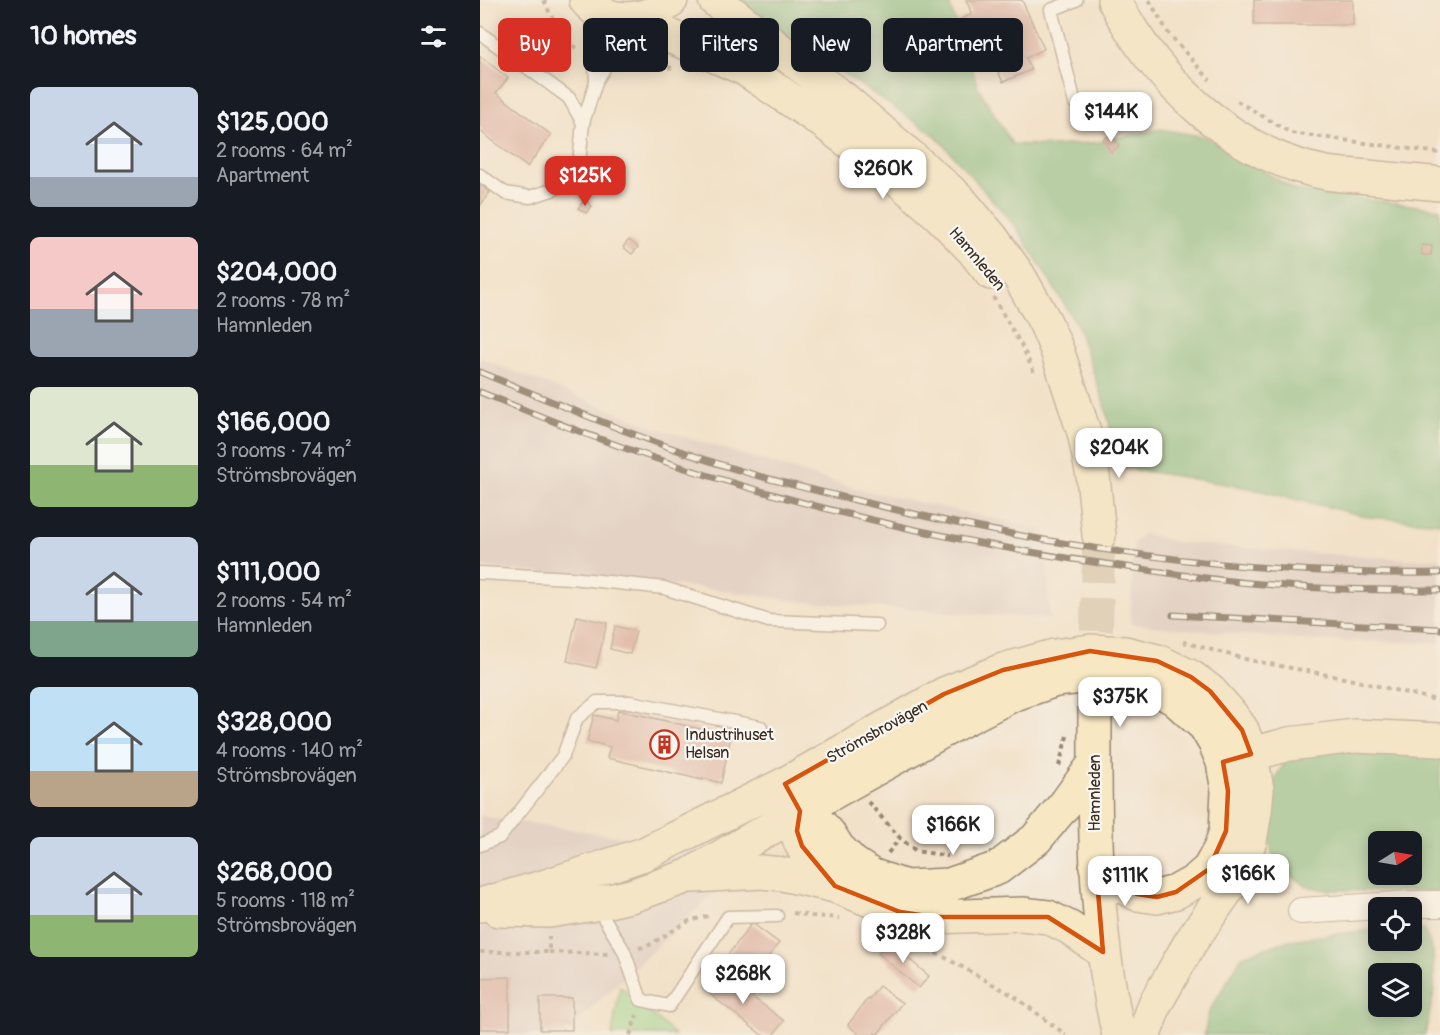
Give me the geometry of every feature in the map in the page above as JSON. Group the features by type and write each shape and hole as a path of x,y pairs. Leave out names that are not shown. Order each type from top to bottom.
{"main road":[{"path":"638,18 654,13 671,0"},
{"name":"Hamnleden","path":"715,0 844,99 958,198 992,238 1019,276 1045,322 1057,350 1084,432 1093,476 1099,535"},
{"path":"1114,0 1128,26 1147,53 1174,85 1205,114 1242,140 1280,160 1326,173 1440,184"},
{"name":"Hamnleden","path":"588,2 602,13 617,18"},
{"name":"Hamnleden","path":"668,35 745,69 822,121 894,176 938,214 973,250 1002,286 1031,329 1084,432"},
{"name":"Strömsbrovägen","path":"480,907 592,888 631,896 688,876 792,797 944,694 1003,670 1054,656 1090,651 1125,653 1157,661 1191,677 1210,691 1242,730 1237,758"},
{"name":"Hamnleden","path":"1095,694 1096,867 1103,952 1119,1035"},
{"path":"1237,758 1289,744 1355,736 1440,740"},
{"path":"1096,867 1120,885 1137,894 1157,897 1176,892 1194,882 1209,869 1220,849 1226,831 1228,791 1237,758"},
{"path":"1144,1035 1155,1004 1190,944 1231,884 1250,841 1257,790 1237,758"},
{"path":"792,797 817,821 853,863 871,875 906,887 949,885 999,868 1036,839 1095,763"},
{"path":"792,797 797,831 802,846 835,886"},
{"name":"Strömsbrovägen","path":"592,888 644,854 792,797"},
{"path":"688,876 761,872 782,874 835,886 900,912 934,917 1022,914 1048,917 1070,928 1103,952"}],"street":[{"path":"1301,911 1440,904"}],"lane":[{"path":"1075,103 1051,10 1076,0"},
{"path":"588,2 591,18"},
{"path":"480,33 569,98 583,123"},
{"path":"596,72 597,82"},
{"path":"480,175 505,193 530,197 552,190 574,179 579,163 583,123 602,72"},
{"path":"480,573 571,578 664,588 769,621 877,625"},
{"path":"480,845 500,837 563,756 577,718 597,702 630,702 761,727"},
{"path":"592,888 624,951 641,1000 669,1006 728,917 777,916"}],"path":[{"path":"544,0 562,35 578,50 583,51"},
{"path":"1149,0 1169,34 1215,84"},
{"path":"668,67 673,68"},
{"path":"1232,99 1291,133 1440,153"},
{"path":"993,297 1023,348 1037,378"},
{"path":"1059,766 1067,735"},
{"path":"867,800 900,838 916,851 957,856"},
{"path":"549,952 606,954 646,947 690,921 718,912"},
{"path":"790,912 850,921"},
{"path":"904,939 946,958 1014,996 1066,1035"}],"highlighted area":[{"path":"1090,651 1157,661 1191,677 1210,691 1242,730 1251,754 1223,762 1228,791 1226,831 1209,869 1176,892 1157,897 1137,894 1096,867 1103,952 1048,917 934,917 900,912 835,886 802,846 797,831 800,811 785,784 944,694 1003,670"}],"shaded area":[{"path":"480,358 659,429 854,488 1046,530 1050,619 804,602 702,588 480,567"},
{"path":"1143,533 1175,542 1409,559 1440,558 1440,643 1299,640 1130,624 1134,543"},
{"path":"480,815 753,856 563,1035 480,1035"}],"green space":[{"path":"737,0 948,0 954,18 883,18 883,72 973,72 978,87 1012,144 1055,146 1098,142 1161,129 1206,137 1295,190 1440,209 1440,523 1368,517 1249,488 1120,467 1105,406 1076,323 1017,228 936,136 841,72 871,72 871,18 791,18 791,37 779,29 779,18 763,18"},
{"path":"1315,750 1440,751 1440,892 1327,890 1305,886 1288,873 1272,853 1268,825 1272,791 1277,775 1289,756"},
{"path":"1368,930 1368,951 1422,951 1422,930 1424,930 1433,951 1434,991 1425,1035 1204,1035 1209,1012 1242,956 1289,940"},
{"path":"620,986 675,1035 612,1035"}],"building":[{"path":"966,0 1022,0 1044,49 1026,58 1031,70 1003,82 998,72 1023,72 1023,18 963,18 972,14"},
{"path":"1254,0 1353,0 1353,25 1254,25"},
{"path":"480,56 508,78 496,93 551,135 527,167 480,131"},
{"path":"1111,134 1119,146 1111,152 1103,140"},
{"path":"480,185 490,192 480,206"},
{"path":"585,200 592,206 586,213 578,208"},
{"path":"629,240 638,247 632,254 623,247"},
{"path":"1422,245 1432,246 1431,255 1422,255"},
{"path":"577,616 607,623 596,668 567,661"},
{"path":"615,626 636,631 630,654 610,649"},
{"name":"Industrihuset Helsan","path":"618,710 731,736 721,783 607,758 610,747 587,741 594,715 616,720"},
{"path":"752,923 779,943 747,985 721,964"},
{"path":"888,941 929,976 919,988 878,953"},
{"path":"717,970 784,1021 773,1035 762,1035 703,988"},
{"path":"510,977 510,1029 480,1029 480,978"},
{"path":"879,986 902,1003 877,1035 875,1033 874,1035 860,1035 848,1025"},
{"path":"540,998 572,998 572,1030 540,1030"}],"tunnel":[{"path":"1095,680 1099,535"}],"railway":[{"path":"480,372 677,450 759,476 927,517 1072,545 1219,564 1366,573 1440,573"},
{"path":"480,392 608,442 710,476 830,510 951,537 1073,559 1230,581 1329,589 1440,590"},
{"path":"1173,615 1440,629"}],"place":[{"name":"Industrihuset Helsan","path":"664,744"}]}
